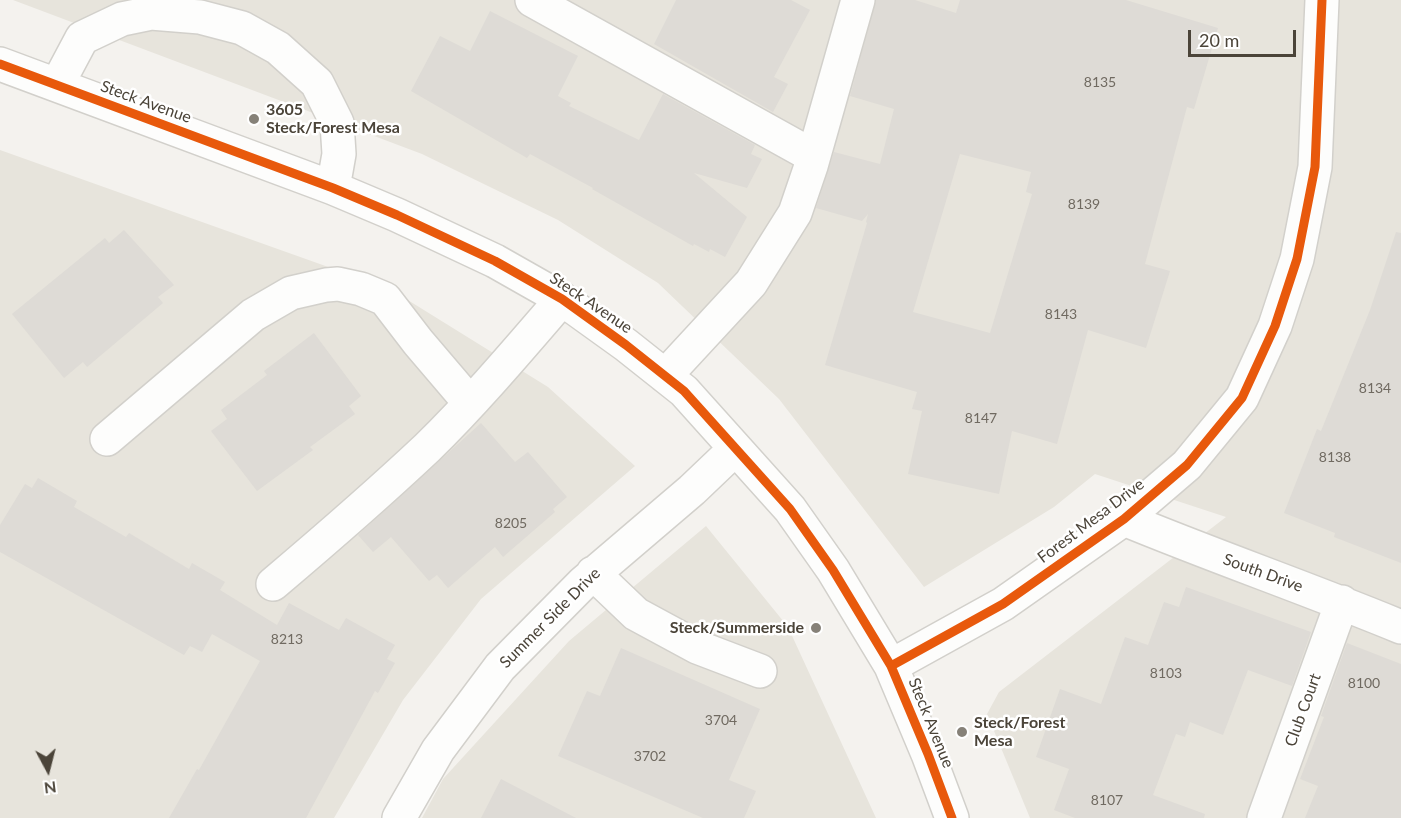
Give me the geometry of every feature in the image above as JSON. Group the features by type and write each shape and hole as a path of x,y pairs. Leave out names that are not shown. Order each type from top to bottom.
{"street":[{"path":"532,0 813,156"},
{"path":"665,376 751,283 795,213 858,0"},
{"name":"Forest Mesa Drive","path":"891,666 1003,604 1124,519 1186,465 1242,398 1275,326 1296,259 1315,167 1322,0"},
{"path":"57,85 82,38 122,19 151,13 200,17 237,13 242,28 278,48 317,83 337,123 339,154 333,188"},
{"name":"Steck Avenue","path":"0,64 397,214 495,261 562,299 684,391 796,518 854,603 891,666 952,818"},
{"path":"107,440 253,315 291,293 326,285 338,284 361,289 385,299 470,404"},
{"path":"273,584 336,531 428,447 470,404 562,299"},
{"name":"Summer Side Drive","path":"399,818 438,750 500,668 593,573 692,490 735,449"},
{"name":"South Drive","path":"1124,519 1206,553 1342,602 1401,627"},
{"path":"593,573 636,614 697,647 760,671"},
{"name":"Club Court","path":"1264,818 1342,602"}],"shaded area":[{"path":"13,0 1401,0 1401,818 1030,818 987,714 999,692 1226,517 1095,474 1054,507 924,587 779,399 658,283 558,220 422,154"},
{"path":"0,150 390,289 548,387 635,466 481,599 403,700 334,818 0,818"},
{"path":"706,526 788,627 876,818 422,818 443,779 569,641"}],"building":[{"path":"676,0 791,0 810,10 774,77 788,84 773,112 654,44"},
{"path":"876,0 915,0 956,13 960,0 1126,0 1218,28 1194,109 1187,107 1145,264 1170,271 1146,348 1088,330 1057,444 1012,431 999,494 908,474 922,411 912,409 917,392 825,365 868,214 862,221 816,208 834,152 880,164 894,109 850,96","holes":["960,154 1031,172 1026,192 1032,194 990,333 913,312"]},
{"path":"490,11 578,56 558,96 571,103 569,106 639,140 663,94 755,145 751,154 762,159 747,188 694,173 747,217 725,257 710,249 709,252 694,244 693,246 530,154 527,158 411,91 440,36 470,51"},
{"path":"124,230 174,285 158,297 163,303 87,367 83,362 64,378 12,314 105,238 109,243"},
{"path":"1396,232 1401,233 1401,563 1334,537 1335,533 1284,513 1317,429 1321,431 1370,310"},
{"path":"314,333 361,396 349,406 355,414 310,447 313,450 257,491 211,431 227,419 221,410 267,375 264,371"},
{"path":"481,423 515,462 528,452 567,497 553,509 555,512 503,557 495,547 448,588 437,575 429,581 391,537 373,552 358,535"},
{"path":"38,478 77,501 74,507 126,537 129,533 189,569 192,563 225,582 220,590 277,625 289,603 339,630 346,618 395,645 387,659 395,663 378,693 375,691 306,818 169,818 197,769 199,770 260,661 212,634 202,652 190,646 184,655 0,552 0,525 25,484 32,488"},
{"path":"1186,587 1311,632 1292,686 1248,670 1223,735 1190,722 1185,737 1176,734 1153,795 1205,814 1204,818 1075,818 1054,810 1069,769 1036,757 1060,689 1101,704 1125,637 1148,645 1164,602 1179,607"},
{"path":"1347,643 1401,664 1401,818 1305,818 1318,786 1300,779 1324,717 1321,716"},
{"path":"621,648 760,709 729,780 756,791 744,818 703,818 558,756 587,691 600,696"},
{"path":"501,779 576,818 481,818"}],"cycle path":[{"path":"891,666 1003,604 1124,519 1187,465 1242,398 1275,326 1297,259 1315,167 1322,0"},
{"path":"0,64 333,188 397,215 495,261 562,299 626,345 684,391 790,509 833,570 891,666 952,818"}],"place":[{"name":"3605 Steck/Forest Mesa","path":"254,119"},
{"name":"Steck/Summerside","path":"816,628"},
{"name":"Steck/Forest Mesa","path":"962,732"}]}
